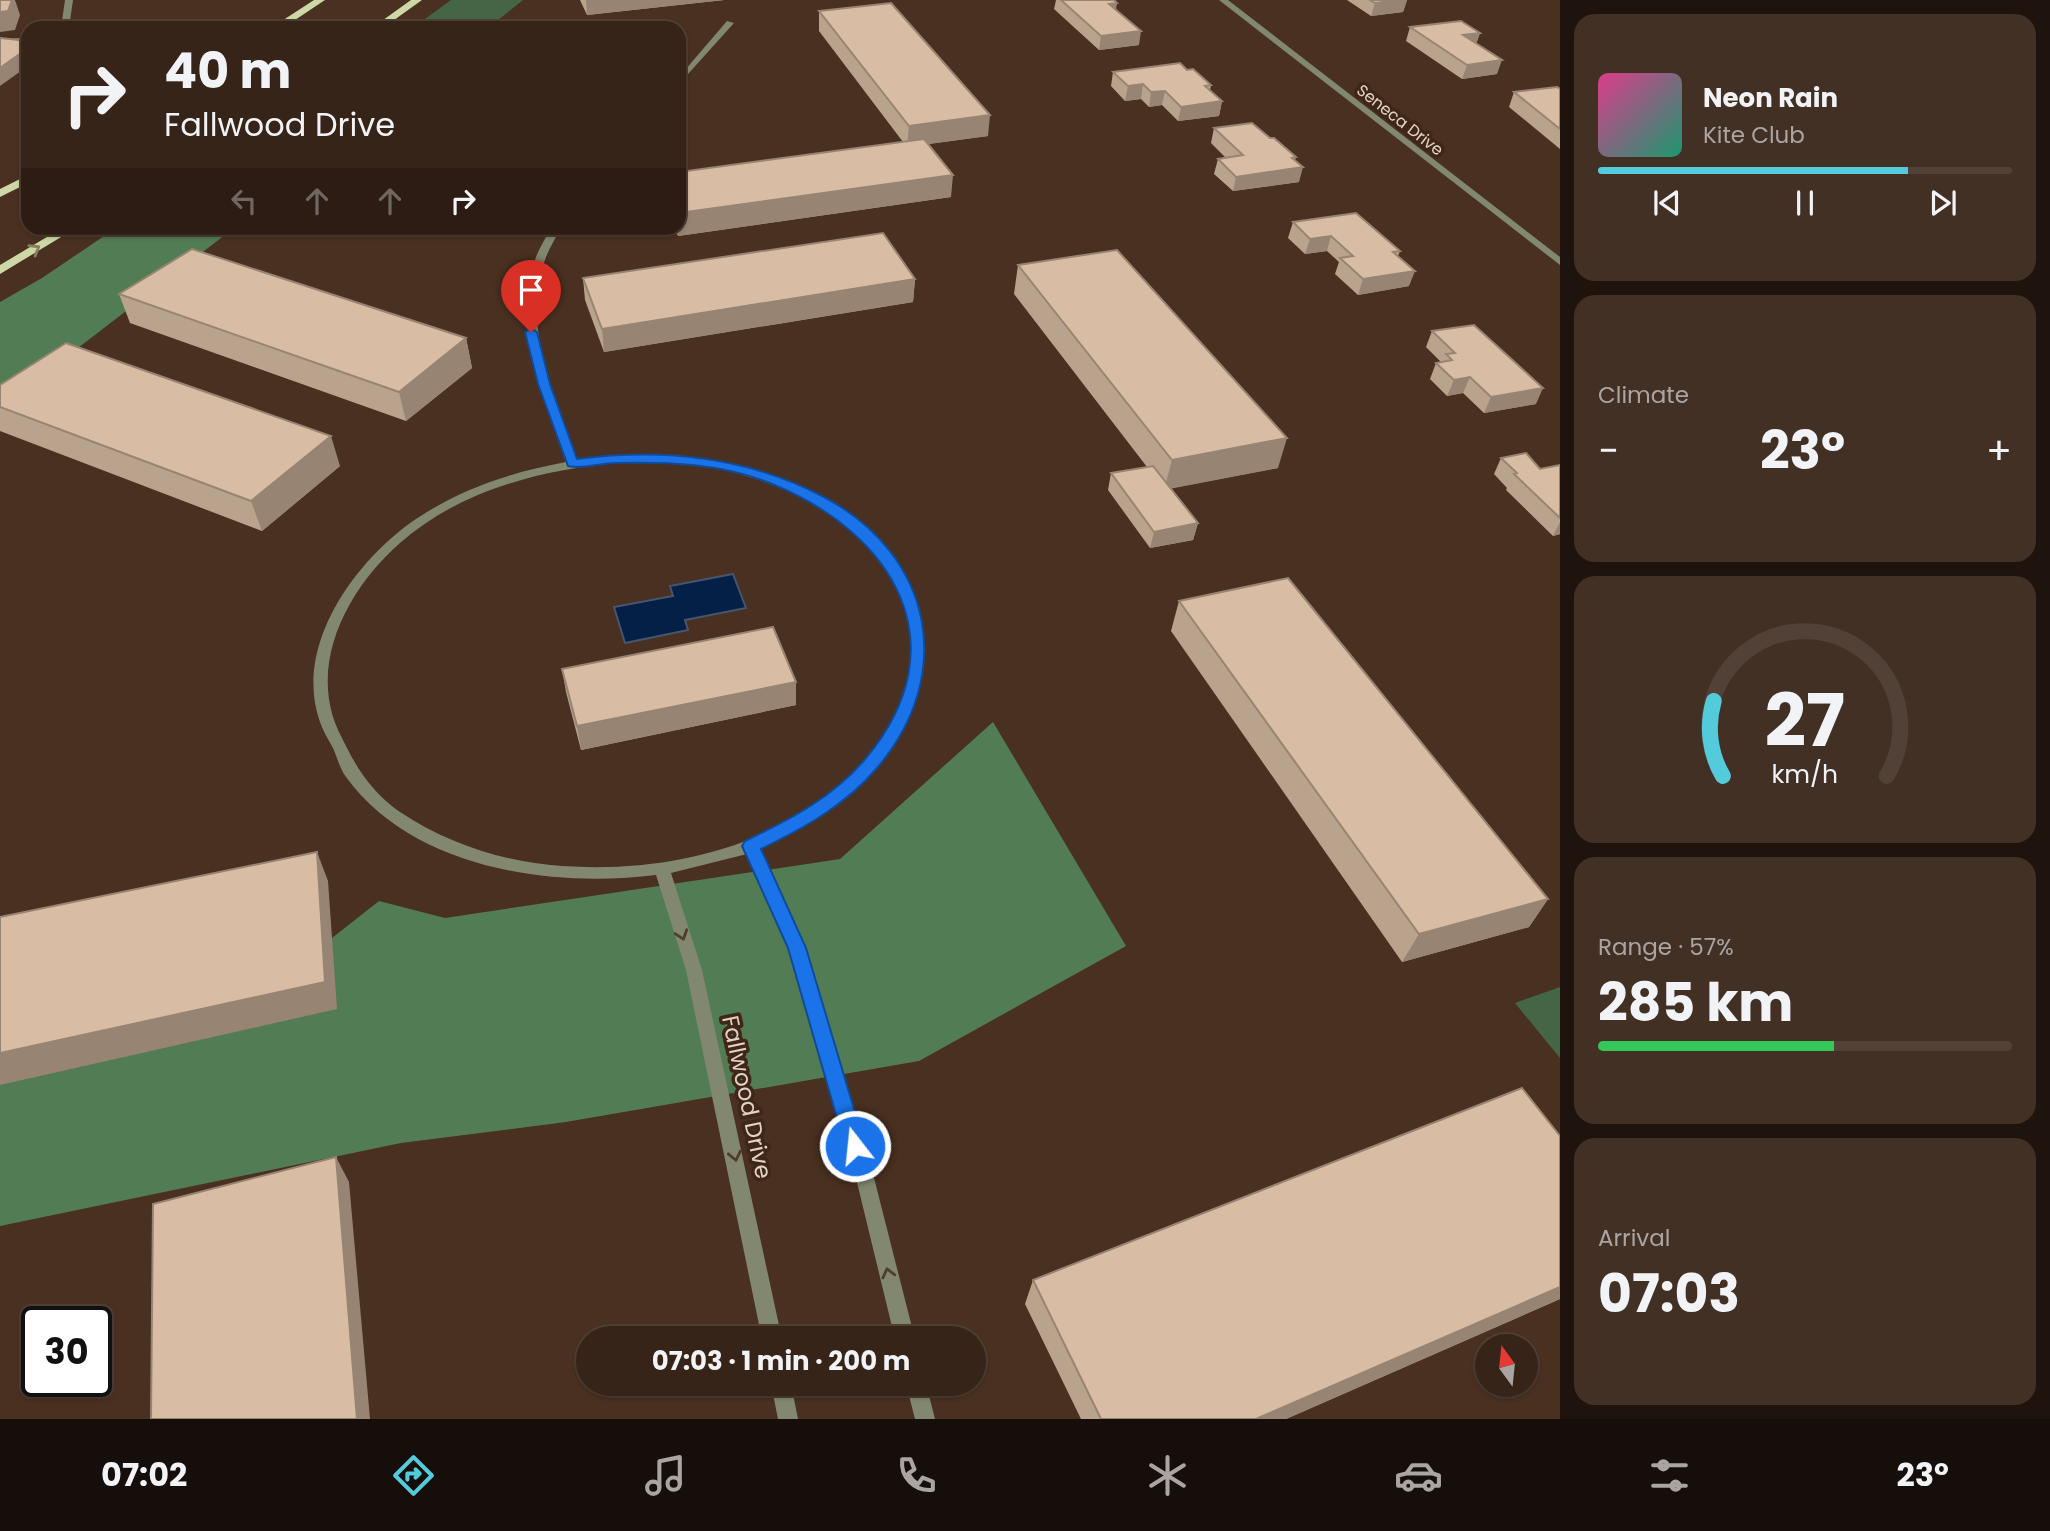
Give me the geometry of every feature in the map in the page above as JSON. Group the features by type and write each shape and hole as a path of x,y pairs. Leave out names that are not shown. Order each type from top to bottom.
{"main road":[{"path":"287,21 320,0"},
{"path":"387,21 417,0"},
{"path":"0,194 21,182"},
{"path":"0,270 58,235"}],"street":[{"path":"66,21 69,0"},
{"name":"Seneca Drive","path":"1223,0 1560,262"},
{"path":"686,74 730,23"},
{"path":"0,42 21,40"},
{"path":"552,235 541,257 535,278 531,332 550,403 572,463"},
{"path":"610,458 667,458 722,465 775,480 821,501 861,530 892,565 907,594 916,626 918,660 911,695 896,730 871,764 839,796 798,823 751,846 715,858 662,870 605,874 549,872 496,862 426,835 388,809 358,780 335,745 324,709 322,672 329,636 343,604 373,563 413,527 461,498 516,477 572,463 610,458"},
{"path":"751,846 797,948 863,1170 902,1326"},
{"name":"Fallwood Drive","path":"662,870 694,970 769,1326"},
{"path":"783,1396 788,1419"},
{"path":"919,1396 925,1419"}],"green space":[{"path":"451,0 523,0 497,21 425,19"},
{"path":"106,235 225,235 65,358 0,387 0,302 42,278"},
{"path":"993,722 1126,946 919,1061 566,1122 401,1143 0,1226 0,1017 248,1004 379,901 445,918 840,859"},
{"path":"1560,987 1560,1058 1515,1003"}],"water":[{"path":"733,574 746,608 685,620 688,630 625,643 614,607 673,596 670,586"}],"building":[{"path":"0,0 12,0 8,11 0,12"},
{"path":"1061,0 1114,0 1117,3 1109,4 1141,31 1101,36"},
{"path":"1370,0 1399,0 1375,3"},
{"path":"891,3 990,115 909,126 819,11"},
{"path":"1461,21 1480,33 1463,35 1502,60 1467,65 1410,27"},
{"path":"0,38 21,40 21,53 0,68"},
{"path":"1180,63 1187,70 1193,69 1211,85 1205,86 1222,101 1181,107 1165,91 1151,92 1143,84 1128,86 1113,72"},
{"path":"1557,87 1560,89 1560,129 1514,92"},
{"path":"1252,123 1270,138 1274,138 1296,157 1292,158 1303,167 1236,177 1218,159 1243,155 1214,128"},
{"path":"924,139 953,175 686,212 686,171"},
{"path":"1356,213 1400,251 1393,252 1415,271 1363,279 1340,258 1353,256 1331,236 1310,239 1293,222"},
{"path":"883,233 915,279 602,329 583,278"},
{"path":"192,249 466,338 399,392 119,294"},
{"path":"1117,250 1287,438 1172,460 1018,265"},
{"path":"1474,325 1543,388 1491,397 1470,377 1454,380 1436,363 1452,360 1446,354 1455,353 1432,331"},
{"path":"66,343 331,436 251,501 0,407 0,385"},
{"path":"1526,453 1540,469 1560,465 1560,518 1501,458"},
{"path":"1153,466 1198,523 1154,532 1111,473"},
{"path":"1288,578 1548,899 1419,934 1179,601"},
{"path":"773,627 796,682 577,726 562,669"},
{"path":"317,852 325,982 0,1053 0,917"},
{"path":"1522,1088 1560,1136 1560,1287 1256,1419 1101,1419 1033,1280"},
{"path":"336,1157 357,1419 151,1419 153,1204"}],"route":[{"path":"531,332 544,384 572,463 610,458 667,458 722,465 791,486 821,501 861,530 892,565 913,609 918,643 916,677 905,713 885,747 839,796 798,823 751,846 797,948 855,1146"}]}
